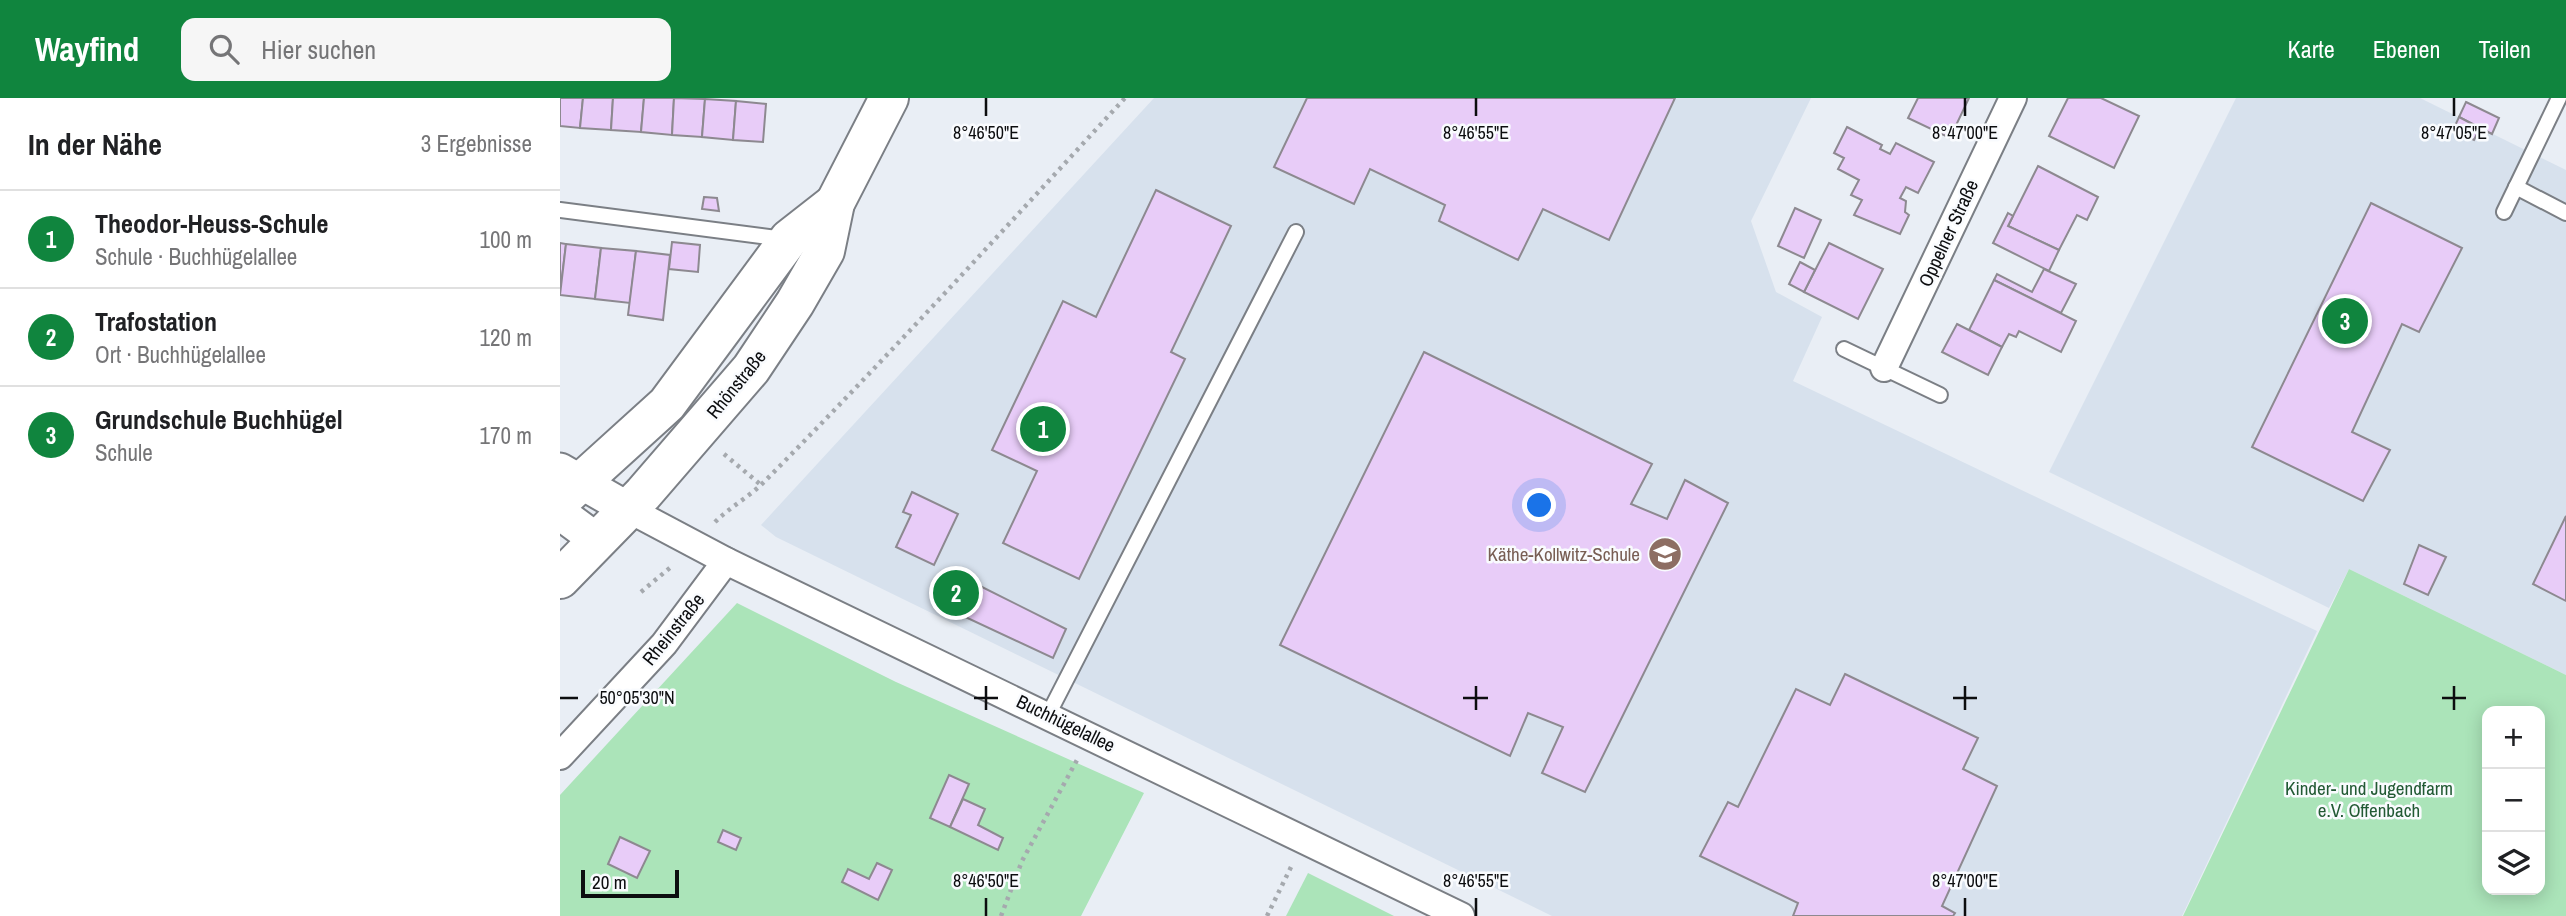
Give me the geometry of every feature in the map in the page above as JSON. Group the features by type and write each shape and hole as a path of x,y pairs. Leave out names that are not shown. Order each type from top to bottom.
{"main road":[{"name":"Rhönstraße","path":"560,579 628,509 758,358 825,251 835,203 885,98"},
{"name":"Rhönstraße","path":"565,492 667,404 789,239 835,203"}],"street":[{"name":"Oppelner Straße","path":"1884,368 2012,98"},
{"name":"Buchhügelallee","path":"565,492 628,509 726,561 1461,916"},
{"path":"565,492 598,541"},
{"name":"Rheinstraße","path":"560,756 664,644 726,561"}],"lane":[{"path":"2504,212 2559,98"},
{"path":"2516,187 2566,213"},
{"path":"560,210 789,239"},
{"path":"1048,715 1296,232"},
{"path":"1843,349 1940,395"}],"path":[{"path":"733,505 761,485 890,352 1125,98"},
{"path":"721,452 761,485"},
{"path":"642,592 665,572"},
{"path":"1001,916 1036,832 1092,736"},
{"path":"1267,916 1305,839"}],"shaded area":[{"name":"Käthe-Kollwitz-Schule","path":"1154,98 1811,98 1751,221 1776,292 1822,317 1793,381 2317,631 2182,916 1552,916 776,537 761,525"},
{"path":"2236,98 2420,98 2566,170 2566,675 2349,569 2329,608 2049,472"}],"green space":[{"name":"Kinder- und Jugendfarm e.V. Offenbach","path":"2349,569 2566,675 2566,916 2183,916"},
{"path":"737,603 896,682 1144,793 1081,916 560,916 560,795"},
{"path":"1308,873 1394,916 1286,916"}],"building":[{"path":"560,98 583,98 580,128 560,126"},
{"path":"583,98 613,98 611,130 580,128"},
{"path":"613,98 644,98 641,132 611,130"},
{"path":"644,98 674,98 672,135 641,132"},
{"path":"674,98 705,99 702,137 672,135"},
{"path":"1307,98 1675,98 1609,240 1543,209 1518,260 1439,221 1445,205 1370,169 1354,204 1274,167"},
{"path":"1918,98 1969,98 1950,138 1908,118"},
{"path":"2068,98 2101,98 2139,116 2114,168 2049,136"},
{"path":"705,99 736,101 733,140 702,137"},
{"path":"736,101 766,104 763,142 733,140"},
{"path":"2466,102 2499,118 2492,134 2459,117"},
{"path":"2459,117 2480,128 2474,140 2453,130"},
{"path":"1847,127 1882,145 1880,149 1890,154 1896,143 1934,162 1918,193 1906,187 1900,198 1906,201 1905,212 1909,215 1900,234 1854,215 1862,200 1851,195 1859,180 1838,169 1844,158 1834,153"},
{"path":"2038,166 2098,197 2087,220 2077,215 2059,250 2008,226"},
{"path":"1156,190 1231,226 1171,352 1185,359 1079,579 1003,543 1037,471 992,450 1063,301 1096,317"},
{"path":"704,197 717,198 719,211 702,209"},
{"path":"2371,203 2462,248 2419,332 2402,324 2352,432 2390,450 2363,501 2252,447"},
{"path":"1795,208 1821,220 1804,258 1778,246"},
{"path":"2008,213 2013,216 2008,226 2059,250 2049,271 1993,243"},
{"path":"672,242 700,245 698,272 669,269"},
{"path":"560,243 566,244 560,293"},
{"path":"1829,243 1883,269 1858,319 1804,292"},
{"path":"566,244 601,248 595,299 560,295"},
{"path":"601,248 636,251 630,303 595,299"},
{"path":"636,251 670,255 663,320 628,315"},
{"path":"1800,262 1815,270 1804,292 1789,284"},
{"path":"2044,269 2076,284 2061,313 1994,280 1997,274 2032,292"},
{"path":"1994,280 2076,321 2061,352 2019,331 2016,337 2009,334 2002,347 1969,330"},
{"path":"1957,324 2002,347 1988,375 1942,352"},
{"name":"Käthe-Kollwitz-Schule","path":"1424,352 1652,464 1631,504 1667,519 1685,480 1728,503 1585,792 1542,773 1563,727 1528,713 1510,756 1280,645"},
{"path":"912,492 958,514 934,565 896,547 911,515 903,512"},
{"path":"2566,516 2566,601 2533,584"},
{"path":"2419,545 2446,557 2428,595 2404,584"},
{"path":"952,573 975,584 960,614 937,603"},
{"path":"976,584 1066,629 1053,658 961,615"},
{"path":"1845,674 1978,738 1963,769 1997,786 1942,906 1955,913 1953,916 1793,916 1798,903 1700,856 1728,802 1738,807 1796,689 1830,705"},
{"path":"949,775 969,784 950,827 930,818"},
{"path":"963,799 985,809 978,825 1003,838 998,850 950,827"},
{"path":"723,830 741,838 736,850 718,842"},
{"path":"620,837 650,851 637,878 608,864"},
{"path":"877,863 892,870 878,900 842,882 848,869 869,879"}],"place":[{"name":"Grundschule Buchhügel","path":"2345,321"},
{"name":"Theodor-Heuss-Schule","path":"1043,429"},
{"name":"Käthe-Kollwitz-Schule","path":"1665,554"},
{"name":"Trafostation","path":"956,593"}]}
